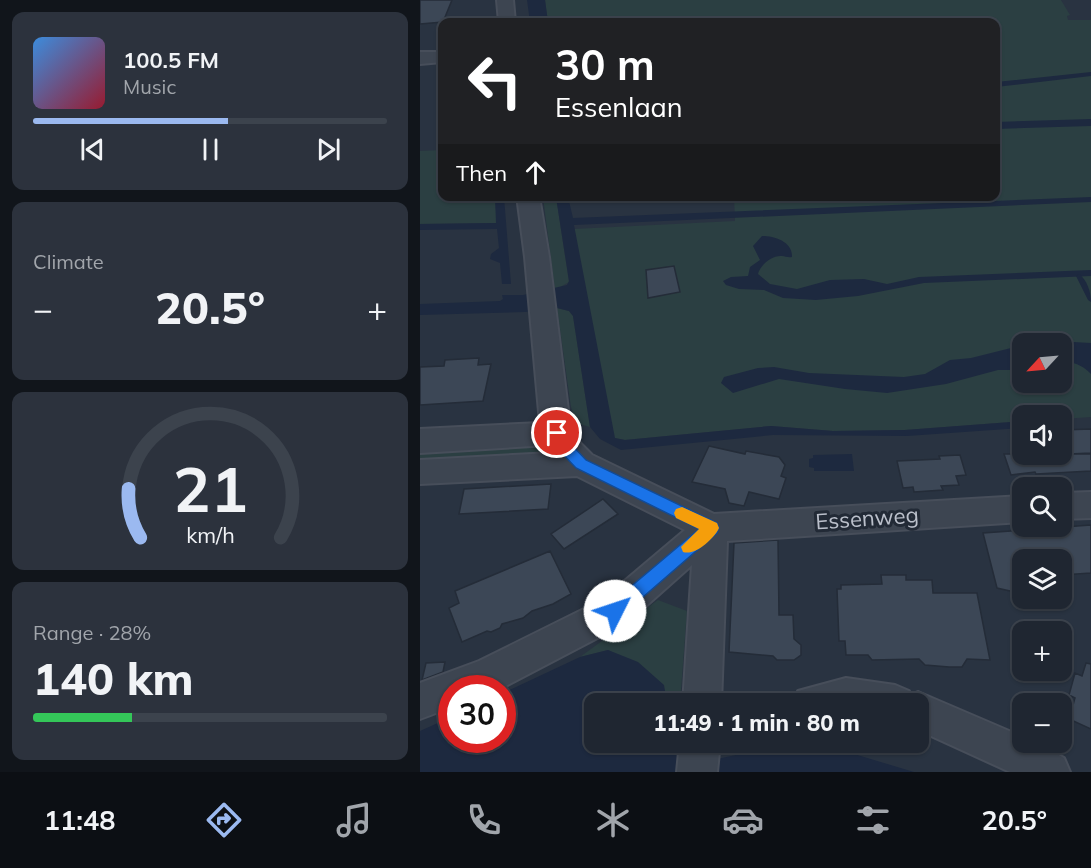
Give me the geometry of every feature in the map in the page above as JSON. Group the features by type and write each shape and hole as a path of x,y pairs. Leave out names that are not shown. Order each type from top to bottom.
{"street":[{"path":"505,0 507,18"},
{"path":"420,58 438,57"},
{"path":"534,201 539,287 557,433 563,445 581,464 711,528"},
{"path":"420,441 557,433"},
{"path":"420,472 581,464"},
{"path":"1072,506 1091,505"},
{"name":"Essenweg","path":"711,528 1012,510"},
{"path":"489,675 615,611 711,528"},
{"path":"703,693 711,528"},
{"path":"420,701 438,694"},
{"path":"929,716 1019,754 1050,772"}],"green space":[{"path":"545,0 1061,0 1070,15 1067,16 1068,20 1091,20 1091,417 1072,418 1072,405 1012,405 1012,422 905,430 833,431 771,426 625,440 614,438 574,229 735,221 734,201 1000,201 1000,18 547,18"},
{"path":"438,150 438,201 495,201 497,223 420,224 420,151"},
{"path":"544,201 557,201 569,282 555,290"},
{"path":"557,308 569,311 573,316 590,427 576,423 571,407"},
{"path":"545,443 544,456 420,463 420,450"},
{"path":"658,600 687,611 681,693 665,693 663,685 608,650 580,657"}],"water":[{"path":"527,0 545,0 547,18 529,18"},
{"path":"1091,72 1091,76 1000,87 1000,82"},
{"path":"1091,119 1091,126 1000,129 1000,122"},
{"path":"1091,197 1091,202 574,225 615,438 625,440 771,426 833,431 905,430 1012,422 1012,429 907,436 773,435 621,450 600,439 590,427 573,316 569,311 557,308 525,312 420,315 420,304 500,301 503,299 502,295 523,295 567,285 569,281 557,201 569,201 573,218"},
{"path":"495,201 504,201 511,284 502,284 500,263 490,259 491,254 499,248 497,229 420,230 420,224 496,223"},
{"path":"762,236 782,241 790,247 792,257 778,256 767,261 758,274 770,284 797,289 830,280 864,279 887,284 919,277 1091,270 1091,276 924,283 858,296 816,300 783,298 764,290 739,289 726,285 723,281 731,277 748,276 750,267 760,260 753,246"},
{"path":"1072,342 1091,343 1091,374 1072,364"},
{"path":"1012,348 1012,370 998,370 946,384 887,393 779,379 733,393 721,383 724,377 758,368 774,367 809,373 904,377 925,374 950,360 971,358"},
{"path":"852,454 854,471 814,471 814,468 809,467 809,459 813,458 813,455"},
{"path":"608,650 638,662 664,685 665,693 584,693 584,753 679,753 685,759 717,759 745,753 846,753 914,772 420,772 420,731 438,723 438,753 516,753 516,687 580,657"}],"building":[{"path":"420,0 452,0 445,18 438,18 438,22 420,24"},
{"path":"674,266 680,292 648,298 646,270"},
{"path":"479,358 478,365 491,364 483,401 420,405 420,367 444,366 445,360"},
{"path":"1091,429 1091,453 1072,454 1072,430"},
{"path":"709,446 745,454 746,451 779,457 785,465 781,476 786,478 779,499 749,492 744,506 729,503 725,489 692,482"},
{"path":"1004,454 1012,454 1012,465 1072,465 1072,454 1091,454 1091,471 1011,475"},
{"path":"960,455 966,475 956,476 959,485 941,486 943,490 914,492 913,487 903,488 897,461 940,459 939,456"},
{"path":"551,484 548,509 459,514 464,489"},
{"path":"603,499 618,514 564,549 551,534"},
{"path":"1091,525 1091,573 1072,574 1072,549 1012,549 1012,590 997,588 983,533 1012,531 1012,537 1072,537 1072,526"},
{"path":"778,540 779,615 793,615 794,639 801,645 801,655 794,660 777,660 773,656 729,652 734,543"},
{"path":"550,551 571,594 553,604 532,611 523,618 502,624 500,628 462,642 449,608 459,603 455,591"},
{"path":"881,575 906,575 906,580 932,580 933,593 977,593 990,660 967,659 962,667 949,667 925,665 919,659 872,660 868,655 846,655 845,641 839,641 837,589 841,589 841,585 882,584"},
{"path":"445,662 443,672 422,680 426,663"},
{"path":"1086,663 1091,664 1091,729 1072,720 1075,698 1070,693 1075,673 1082,676"}],"waterway":[{"path":"1079,276 1091,300"}],"slow traffic":[{"path":"682,513 711,528 689,547"}],"route":[{"path":"557,433 563,445 581,464 711,528 615,611"}]}
